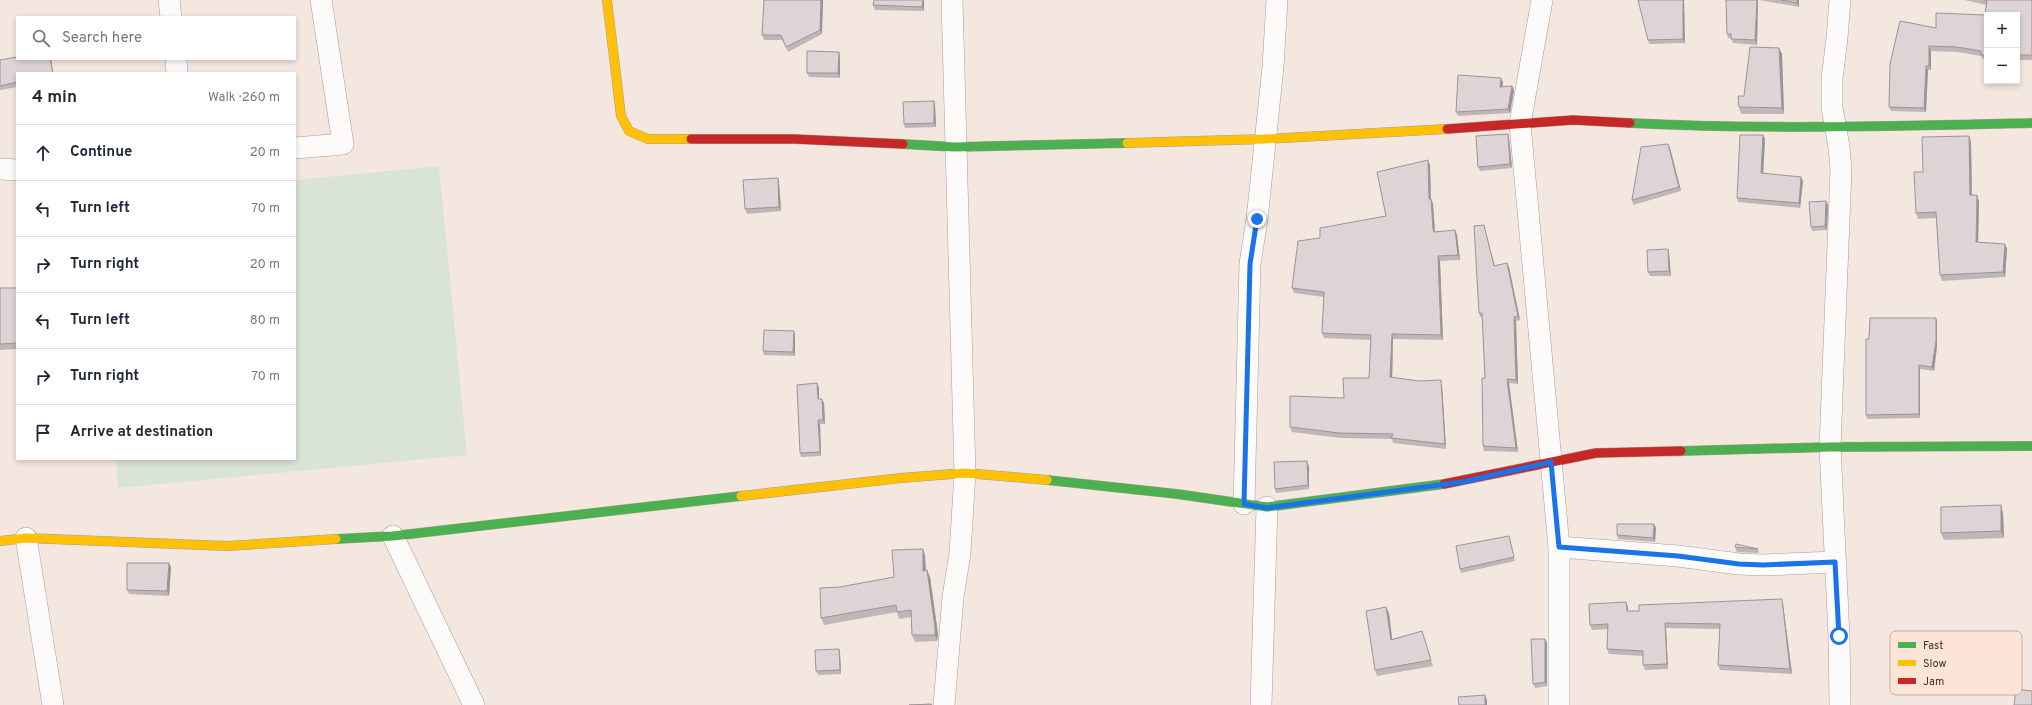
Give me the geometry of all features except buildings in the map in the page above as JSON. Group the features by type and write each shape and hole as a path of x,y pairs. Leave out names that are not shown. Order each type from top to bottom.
{"street":[{"path":"169,0 171,16"},
{"path":"296,148 343,144 321,0"},
{"path":"607,0 621,116 629,131 648,139 794,139 955,147 1266,139 1573,120 1684,126 1834,127 2032,123"},
{"path":"944,705 952,597 960,553 965,474 952,0"},
{"path":"1244,504 1250,264 1257,219 1274,67 1277,0"},
{"path":"1542,0 1520,124 1559,547 1559,705"},
{"path":"1840,0 1832,78 1832,108 1834,127 1839,147 1840,169 1830,447 1840,643 1840,705"},
{"path":"176,60 177,72"},
{"path":"0,169 16,170"},
{"path":"0,541 26,538 227,546 393,536 901,478 965,474 1094,484 1177,494 1267,508 1462,482 1596,453 1830,447 2032,446"},
{"path":"1261,705 1267,508"},
{"path":"393,536 474,705"},
{"path":"26,538 53,705"},
{"path":"1559,547 1678,556 1739,564 1763,565 1835,562"}],"green space":[{"path":"439,166 467,455 118,488 116,460 296,460 296,180"}],"traffic: fast":[{"path":"1630,123 1781,127 2032,123"},
{"path":"903,144 955,147 1127,143"},
{"path":"1681,451 1830,447 2032,446"},
{"path":"1047,480 1177,494 1267,507 1444,484"},
{"path":"336,539 393,536 741,496"}],"traffic: slow":[{"path":"607,0 621,116 629,131 648,139 691,139"},
{"path":"1127,143 1265,139 1447,129"},
{"path":"741,496 901,478 965,473 1047,480"},
{"path":"0,541 26,538 227,546 336,539"}],"traffic: jam":[{"path":"1447,129 1573,120 1630,123"},
{"path":"691,139 794,139 903,144"},
{"path":"1444,484 1596,453 1681,451"}],"route":[{"path":"1257,219 1250,264 1244,504 1267,508 1462,482 1551,462 1559,547 1678,556 1739,564 1763,565 1835,562 1839,636"}]}
